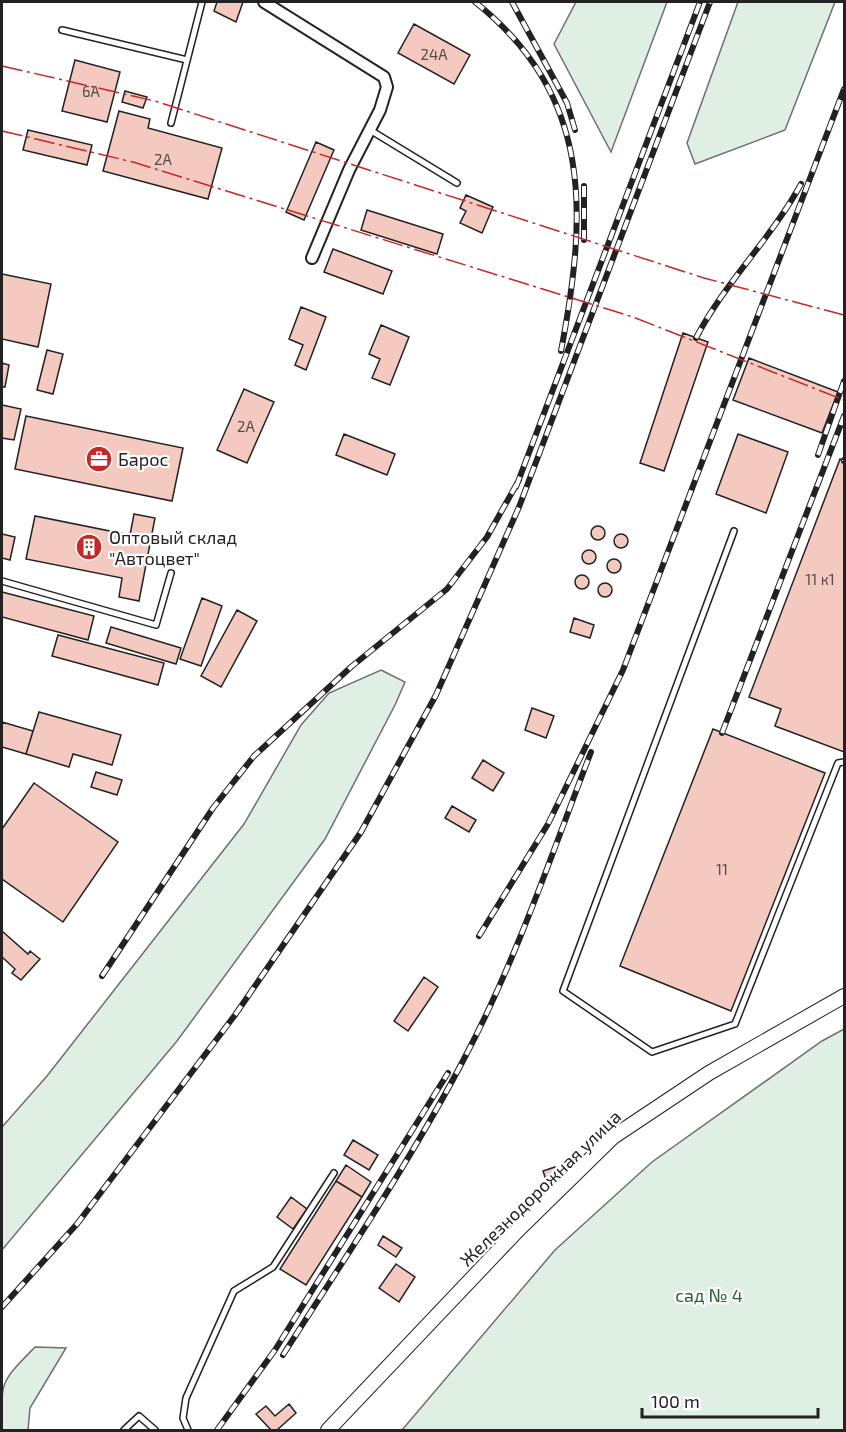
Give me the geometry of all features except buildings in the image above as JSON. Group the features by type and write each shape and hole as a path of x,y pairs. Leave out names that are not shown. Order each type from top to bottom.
{"street":[{"path":"264,2 384,77 387,87 385,98 312,258"},
{"name":"Железнодорожная улица","path":"327,1431 518,1230 613,1137 709,1073 844,996"}],"lane":[{"path":"171,123 202,2"},
{"path":"62,30 188,60"},
{"path":"369,130 457,183"},
{"path":"734,531 563,991 652,1052 735,1024 838,763 844,762"},
{"path":"2,581 156,625 171,573"},
{"path":"188,1431 183,1418 186,1398 234,1291 273,1267 334,1173"},
{"path":"124,1431 139,1416 154,1431"}],"green space":[{"path":"576,2 667,2 611,152 554,44"},
{"path":"738,2 835,2 785,130 695,164 687,143"},
{"path":"381,670 405,682 325,839 177,1041 2,1250 2,1127 47,1076 244,824 301,725 329,693"},
{"name":"сад № 4","path":"844,1029 844,1430 402,1430 555,1250 652,1162 822,1041"},
{"path":"35,1347 66,1348 30,1408 28,1430 2,1430 2,1401 5,1383 15,1368"}],"railway":[{"path":"475,2 514,39 542,77 561,118 572,161 577,205 575,252 570,301 561,351"},
{"path":"512,2 567,103 575,130"},
{"path":"516,487 700,2"},
{"path":"2,1307 77,1224 235,1015 361,832 436,695 519,507 710,2"},
{"path":"479,936 548,824 623,670 844,89"},
{"path":"696,338 720,298 776,223 801,184"},
{"path":"584,186 584,240"},
{"path":"818,455 844,381"},
{"path":"722,733 844,416"},
{"path":"102,976 213,808 254,756 351,667 447,589 487,537 519,480"},
{"path":"283,1355 401,1170 466,1055 518,943 591,752"},
{"path":"217,1430 275,1350 448,1073"}],"power":[{"path":"2,66 155,101 704,278 844,315"},
{"path":"2,131 133,162 633,317 844,400"}],"place":[{"name":"Барос","path":"99,459"},
{"name":"Оптовый склад \"Автоцвет\"","path":"89,547"}]}
